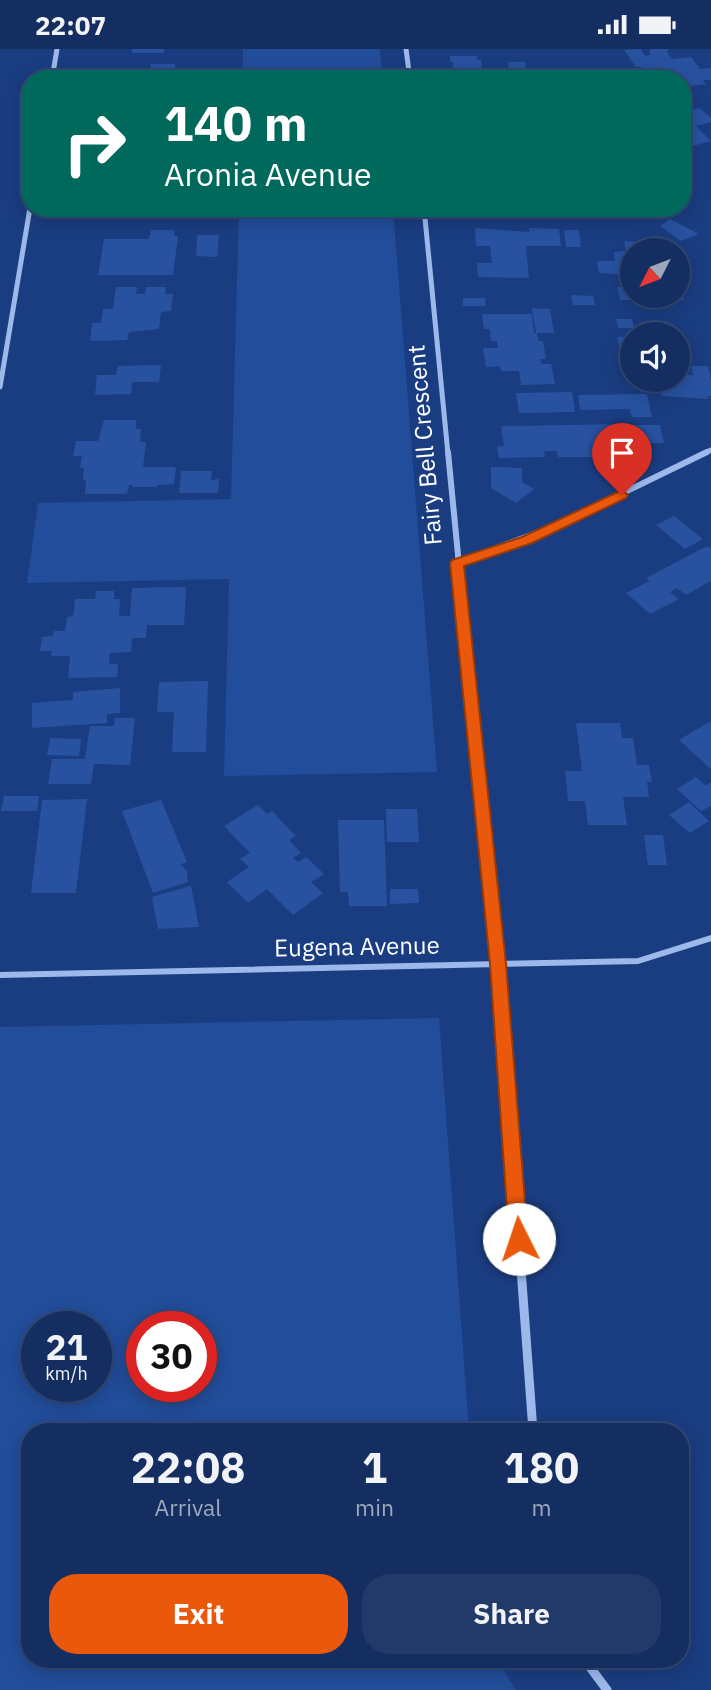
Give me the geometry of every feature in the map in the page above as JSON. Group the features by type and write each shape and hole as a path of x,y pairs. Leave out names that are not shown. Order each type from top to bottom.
{"street":[{"path":"54,70 57,49"},
{"path":"406,49 409,70"},
{"path":"0,387 28,217"},
{"name":"Fairy Bell Crescent","path":"425,217 498,964 532,1423"},
{"path":"457,563 517,544 555,528 711,450"},
{"name":"Eugena Avenue","path":"0,975 638,961 711,939"},
{"path":"591,1668 607,1690"}],"shaded area":[{"path":"243,49 380,49 381,70 243,70"},
{"path":"239,217 394,217 437,772 224,776 229,579 27,583 38,503 231,499"},
{"path":"439,1018 468,1423 21,1423 21,1668 503,1668 516,1690 0,1690 0,1027"}],"building":[{"path":"132,49 164,49 164,53 132,53"},
{"path":"641,49 645,56 651,55 651,49 669,49 667,52 672,59 691,57 700,69 711,68 711,80 703,80 706,84 691,86 691,70 643,70 636,67 624,50"},
{"path":"450,56 477,56 477,60 481,60 482,70 453,70 453,62 450,62"},
{"path":"508,62 525,62 526,70 509,70"},
{"path":"151,64 175,64 175,70 150,70"},
{"path":"700,108 711,118 711,122 696,126 711,141 691,146 691,110"},
{"path":"670,219 699,234 689,238 677,238 660,226"},
{"path":"475,228 529,232 529,228 559,229 561,246 526,246 529,278 478,277 477,263 492,263 490,246 476,246"},
{"path":"151,230 175,230 174,236 178,236 173,275 98,275 104,239 149,239"},
{"path":"564,230 579,230 581,247 566,247"},
{"path":"197,235 219,235 217,257 196,256"},
{"path":"614,252 620,252 620,274 599,273 597,261 615,261"},
{"path":"116,287 137,287 136,294 145,294 146,287 166,287 165,294 173,294 171,311 161,312 159,329 129,332 127,340 90,341 92,323 101,323 103,309 113,309"},
{"path":"571,295 593,296 595,305 573,305"},
{"path":"463,298 485,298 486,306 463,306"},
{"path":"532,308 550,309 554,333 536,333"},
{"path":"482,314 532,314 534,333 537,333 538,341 543,341 546,359 540,359 542,364 551,364 555,384 521,385 519,371 501,371 500,366 486,367 483,348 498,348 497,341 491,341 490,329 484,329"},
{"path":"616,319 632,319 633,322 620,322 618,328"},
{"path":"161,365 159,382 132,382 131,394 95,395 97,375 116,375 118,366"},
{"path":"691,366 708,366 711,396 707,396 708,399 662,396 661,392 690,392 690,375 693,375"},
{"path":"572,392 575,412 519,413 516,393"},
{"path":"647,394 652,417 632,417 630,409 580,410 578,395"},
{"path":"104,420 136,420 136,429 141,429 140,442 146,442 143,467 176,467 174,484 157,485 158,487 129,485 127,494 85,494 84,467 80,468 82,456 73,456 76,441 98,441"},
{"path":"626,424 631,445 600,446 602,457 558,457 557,451 544,451 545,457 499,458 497,446 504,446 501,426"},
{"path":"629,425 660,425 664,443 633,443"},
{"path":"603,447 626,447 629,462 605,463"},
{"path":"491,467 522,468 522,482 534,489 516,503 491,488"},
{"path":"181,471 212,471 211,480 219,479 218,493 179,493"},
{"path":"674,516 703,539 685,549 656,525"},
{"path":"707,546 711,549 711,581 686,595 677,588 670,592 679,599 650,614 626,593 650,581 646,578"},
{"path":"186,587 184,625 147,625 146,638 132,638 131,652 110,653 109,664 118,664 117,677 68,678 70,656 51,656 52,651 40,651 42,637 53,636 54,631 65,631 67,617 73,616 75,599 95,599 96,591 114,591 114,599 120,599 119,616 130,616 132,588"},
{"path":"208,681 206,752 172,752 174,712 157,712 159,682"},
{"path":"120,688 120,713 107,714 107,723 32,728 32,703 73,700 73,692"},
{"path":"115,718 135,718 130,765 94,764 91,784 48,784 52,759 85,759 90,726 114,726"},
{"path":"711,721 711,769 679,740"},
{"path":"576,723 620,723 622,738 633,738 637,765 649,765 652,782 647,782 649,797 623,797 627,825 588,825 585,801 568,801 565,771 582,771"},
{"path":"50,738 81,739 79,756 47,755"},
{"path":"696,777 706,786 711,782 711,806 701,811 677,789"},
{"path":"4,796 39,796 37,811 1,811"},
{"path":"87,799 76,893 31,893 42,800"},
{"path":"161,800 187,862 181,864 187,872 188,882 153,893 122,811"},
{"path":"689,802 709,821 690,833 669,815"},
{"path":"258,805 267,814 272,811 296,836 289,840 301,853 293,858 298,862 306,857 324,874 311,882 323,893 293,915 267,889 248,903 227,882 249,867 240,859 250,853 224,826"},
{"path":"386,809 417,809 419,842 387,842"},
{"path":"338,820 384,820 387,906 349,906 348,892 340,892"},
{"path":"644,835 663,835 667,865 648,865"},
{"path":"191,886 199,927 158,929 152,897"},
{"path":"390,889 418,889 419,903 390,904"}],"route":[{"path":"519,1239 498,964 457,563 527,540 622,495"}]}
